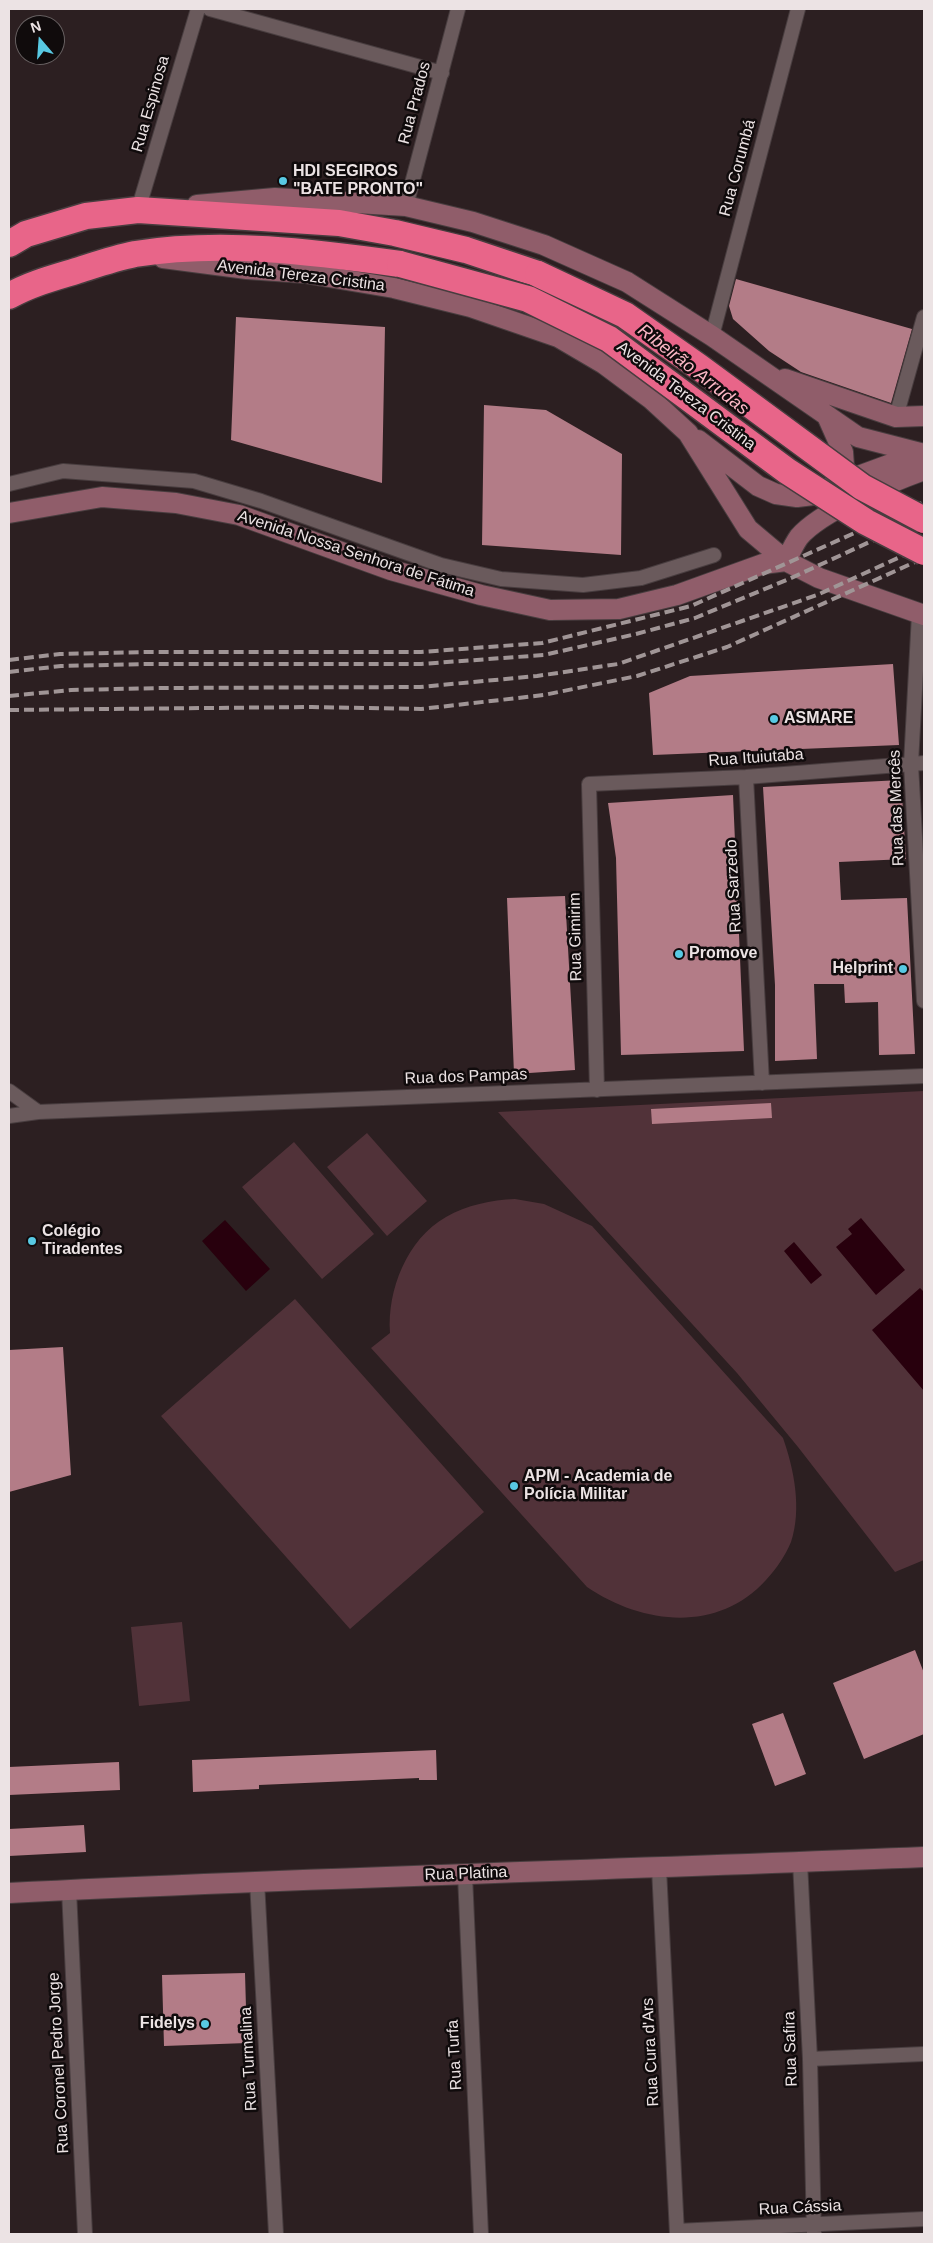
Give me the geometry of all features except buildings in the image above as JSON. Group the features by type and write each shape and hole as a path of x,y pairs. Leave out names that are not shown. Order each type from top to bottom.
{"highway":[{"name":"Avenida Tereza Cristina","path":"9,244 26,234 86,216 138,210 348,225 395,233 466,250 538,274 625,316 699,367 862,487 924,520"},
{"name":"Avenida Tereza Cristina","path":"9,296 27,286 134,254 185,249 250,249 356,258 400,264 528,299 609,339 787,471 866,522 924,552"}],"main road":[{"name":"Avenida Tereza Cristina","path":"138,210 275,198 406,206 473,222 544,245 627,282 712,336 858,437 919,458"},
{"name":"Avenida Tereza Cristina","path":"134,254 247,269 305,273 394,288 471,307 558,337 620,376 651,399 688,433 748,529 786,561 819,578 922,614"},
{"path":"761,370 896,417 924,416"},
{"path":"827,416 843,452 845,481"},
{"path":"688,433 758,486 776,494 797,497 813,495 845,481 919,458"},
{"path":"786,561 799,537 823,516 902,478 919,458"},
{"name":"Avenida Nossa Senhora de Fátima","path":"9,513 102,497 176,503 239,515 391,570 481,595 550,610 619,609 677,595 763,564 786,561"},
{"name":"Rua Platina","path":"9,1893 257,1881 924,1857"}],"street":[{"name":"Rua Espinosa","path":"138,210 198,9"},
{"path":"210,9 442,73"},
{"name":"Rua Prados","path":"406,206 458,9"},
{"name":"Rua Corumbá","path":"712,336 798,9"},
{"path":"896,417 924,317"},
{"name":"Avenida Nossa Senhora de Fátima","path":"9,484 64,471 194,480 261,501 442,564 501,579 583,585 641,578 714,555"},
{"name":"Rua das Mercês","path":"922,614 918,764 924,1001"},
{"name":"Rua Ituiutaba","path":"589,784 746,777 918,764"},
{"name":"Rua Sarzedo","path":"746,777 762,1083"},
{"name":"Rua Gimirim","path":"589,784 597,1090"},
{"name":"Rua dos Pampas","path":"9,1116 38,1112 924,1076"},
{"path":"9,1092 38,1112"},
{"path":"9,1108 38,1112"},
{"name":"Rua Safira","path":"800,1862 810,2059 814,2229"},
{"name":"Rua Cura d'Ars","path":"659,1868 677,2233"},
{"name":"Rua Turfa","path":"464,1874 481,2234"},
{"name":"Rua Turmalina","path":"257,1881 276,2234"},
{"name":"Rua Coronel Pedro Jorge","path":"69,1890 85,2234"},
{"path":"810,2059 924,2054"},
{"name":"Rua Cássia","path":"677,2233 814,2229 924,2219"}],"shaded area":[{"path":"924,1091 924,1560 895,1572 798,1447 737,1373 498,1112"},
{"path":"367,1133 427,1201 387,1236 327,1167"},
{"path":"294,1142 374,1234 322,1279 242,1187"},
{"path":"515,1199 544,1204 592,1226 783,1438 795,1489 796,1516 791,1542 780,1562 766,1580 747,1597 726,1609 703,1616 680,1618 656,1615 632,1609 609,1600 587,1587 371,1348 390,1333 392,1300 396,1283 410,1252 420,1238 446,1217 462,1209 488,1202"},
{"path":"861,1218 905,1270 876,1295 836,1247 852,1234 848,1229"},
{"path":"225,1220 270,1269 246,1291 202,1241"},
{"path":"794,1242 822,1275 811,1284 784,1251"},
{"path":"920,1288 924,1292 924,1391 872,1330"},
{"path":"295,1299 484,1512 350,1629 161,1416"},
{"path":"182,1622 190,1701 139,1706 131,1627"}],"railway":[{"path":"9,660 60,654 149,652 421,652 542,643 691,606 924,502"},
{"path":"9,672 61,666 149,664 421,664 544,655 695,618 789,579 924,517"},
{"path":"9,696 71,690 420,687 537,676 618,664 817,595 924,546"},
{"path":"9,710 312,707 421,709 544,695 637,676 727,647 924,558"}],"place":[{"name":"HDI SEGIROS \"BATE PRONTO\"","path":"283,181"},
{"name":"ASMARE","path":"774,719"},
{"name":"Promove","path":"679,954"},
{"name":"Helprint","path":"903,969"},
{"name":"Colégio Tiradentes","path":"32,1241"},
{"name":"APM - Academia de Polícia Militar","path":"514,1486"},
{"name":"Fidelys","path":"205,2024"}],"water label":[{"name":"Ribeirão Arrudas","path":"693,370"}]}
